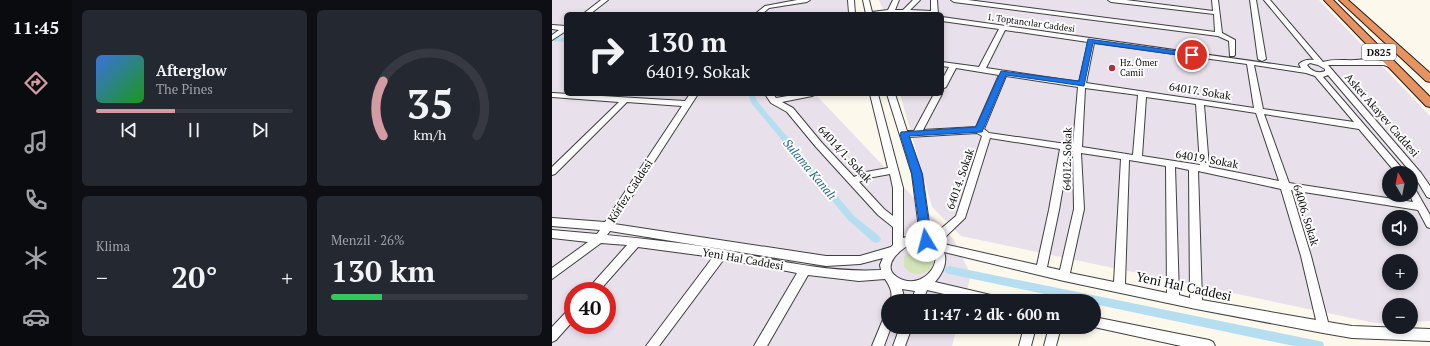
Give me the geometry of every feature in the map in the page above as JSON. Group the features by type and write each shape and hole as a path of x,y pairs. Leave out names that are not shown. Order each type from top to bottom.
{"highway":[{"name":"D825","path":"1328,0 1430,103"},
{"name":"D825","path":"1343,0 1430,79"}],"street":[{"path":"589,12 605,0"},
{"path":"761,12 767,7 806,0"},
{"path":"851,0 852,12"},
{"path":"865,12 866,0"},
{"path":"891,11 896,0"},
{"path":"904,11 917,0"},
{"path":"934,0 934,12"},
{"path":"954,0 1219,34 1232,40 1232,55"},
{"path":"1112,0 1216,7"},
{"path":"1149,0 1216,7"},
{"path":"1253,0 1262,59"},
{"path":"1266,0 1305,46 1304,68 1308,71"},
{"path":"1216,7 1219,34"},
{"path":"882,12 914,12"},
{"name":"1. Toptancılar Caddesi","path":"944,15 1262,59 1305,63"},
{"name":"1. Toptancılar Caddesi","path":"944,19 1308,71"},
{"path":"552,26 564,29"},
{"path":"982,69 1003,28"},
{"path":"552,38 564,30"},
{"name":"64012. Sokak","path":"1064,276 1078,209 1077,150 1082,84 1090,41"},
{"name":"Asker Akayev Caddesi","path":"1305,46 1322,64 1328,68 1329,72 1418,175 1430,194"},
{"path":"1366,62 1376,57 1376,49"},
{"path":"1305,63 1322,64 1330,62 1366,62 1385,63 1394,67"},
{"name":"64006. Sokak","path":"1250,63 1259,111 1285,186 1306,256 1323,327"},
{"name":"64017. Sokak","path":"944,64 1360,126"},
{"path":"944,82 954,65"},
{"name":"Asker Akayev Caddesi","path":"1308,71 1317,74 1326,74 1329,72"},
{"path":"979,130 1003,73"},
{"name":"Asker Akayev Caddesi","path":"1317,74 1395,166"},
{"path":"1138,160 1142,94"},
{"path":"553,95 564,96"},
{"path":"567,96 688,104"},
{"name":"Körfez Caddesi","path":"552,274 598,239 693,96"},
{"path":"772,97 785,96"},
{"path":"874,96 898,188 898,225 894,248 887,258 886,266 897,294"},
{"path":"892,96 917,174 931,243"},
{"path":"917,133 937,96"},
{"name":"64014/1. Sokak","path":"772,97 790,110 819,145 881,212 898,225"},
{"path":"552,172 625,100"},
{"path":"1200,103 1205,170"},
{"path":"904,134 979,130 987,135"},
{"name":"64019. Sokak","path":"987,135 1170,165 1193,167 1285,186 1422,207"},
{"name":"64014. Sokak","path":"931,243 960,218 987,135"},
{"path":"1041,270 1054,210 1065,147"},
{"path":"1119,286 1125,158"},
{"path":"1170,165 1173,298"},
{"path":"1193,167 1196,304"},
{"path":"853,180 866,175 893,170"},
{"path":"1418,200 1430,224"},
{"name":"Yeni Hal Caddesi","path":"552,222 607,227 826,261 860,260 894,248"},
{"name":"Yeni Hal Caddesi","path":"552,234 636,242 722,254 805,270 891,278"},
{"path":"894,248 913,239 931,243 939,251 941,266 937,273 923,284 919,294"},
{"path":"600,282 636,242"},
{"name":"Yeni Hal Caddesi","path":"931,243 1064,276 1119,286 1196,304 1352,332 1430,335"},
{"path":"652,346 722,254"},
{"path":"760,346 805,270"},
{"path":"891,278 908,286 923,284 965,294"},
{"path":"552,336 564,322"},
{"path":"1101,324 1169,342 1209,346"},
{"path":"878,346 883,334"},
{"path":"899,346 903,334"},
{"path":"1025,346 1028,334"},
{"path":"1050,346 1053,334"}],"shaded area":[{"path":"552,0 847,0 847,12 564,12 564,96 817,96 954,240 971,275 966,294 881,294 881,334 955,334 952,346 552,346"},
{"path":"879,0 1319,0 1430,116 1430,321 1418,322 1418,298 1382,298 1382,323 1375,323 961,236 932,207 901,96 944,96 944,12 884,12"}],"green space":[{"path":"922,248 927,249 933,255 934,261 932,266 924,273 918,274 908,271 904,266 904,257 912,250"}],"waterway":[{"name":"Sulama Kanalı","path":"552,39 564,40"},
{"name":"Sulama Kanalı","path":"752,96 754,102 851,218 876,239"},
{"path":"949,270 1319,346"}],"place":[{"name":"Hz. Ömer Camii","path":"1112,68"}],"route":[{"path":"926,241 917,174 904,134 979,130 1003,73 1082,84 1090,41 1192,55"}]}
